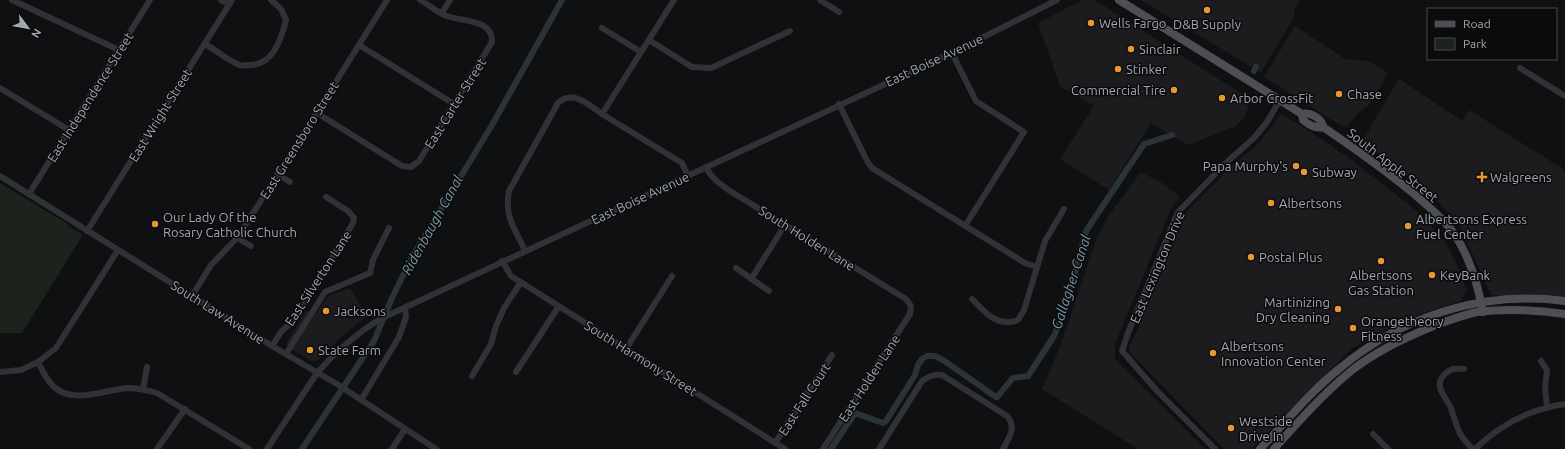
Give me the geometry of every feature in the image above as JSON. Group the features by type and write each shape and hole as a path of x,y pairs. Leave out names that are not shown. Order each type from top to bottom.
{"main road":[{"name":"South Apple Street","path":"1119,0 1302,114 1308,113 1317,118 1322,122 1323,127 1405,187 1425,204 1451,230 1467,258 1477,283 1483,312"},
{"path":"1260,449 1338,370 1377,341 1400,328 1441,312 1481,302 1540,298 1565,301"},
{"path":"1274,449 1327,392 1352,370 1392,344 1415,333 1455,318 1483,312 1540,310 1565,314"}],"street":[{"path":"12,0 119,50"},
{"name":"East Independence Street","path":"29,194 150,0"},
{"path":"222,0 231,2"},
{"path":"205,44 240,65 257,66 264,62 282,38 286,20 281,9 271,0"},
{"name":"East Greensboro Street","path":"192,296 211,265 236,238 387,0"},
{"path":"420,0 442,13 450,0"},
{"path":"602,114 674,0"},
{"path":"820,0 839,12"},
{"name":"East Boise Avenue","path":"267,449 317,373 344,345 362,330 380,319 839,104 952,53 1057,0"},
{"name":"East Wright Street","path":"87,231 231,2"},
{"name":"East Carter Street","path":"316,113 402,166 411,167 419,161 492,42 492,35 489,29 481,24 448,17 442,13"},
{"path":"602,28 641,52"},
{"path":"649,40 692,67 711,68 790,31"},
{"path":"359,45 454,104"},
{"path":"952,53 976,100 1024,132 965,226"},
{"path":"1520,68 1565,96"},
{"path":"0,88 69,130"},
{"path":"525,251 508,217 507,203 509,191 558,103 567,97 577,98 682,163 688,176"},
{"name":"East Lexington Drive","path":"1215,449 1158,392 1122,351 1178,212 1228,161 1254,138 1267,122 1280,100"},
{"path":"839,104 867,161 872,168 1025,263 1037,267"},
{"name":"South Holden Lane","path":"706,167 716,181 906,299 911,306"},
{"path":"277,174 290,182"},
{"name":"South Law Avenue","path":"0,176 272,346 337,384 436,449"},
{"name":"East Silverton Lane","path":"272,346 281,332 294,320 353,223 354,218 348,211 326,197"},
{"path":"972,299 985,313 998,321 1005,324 1018,320 1024,310 1048,234 1064,209"},
{"path":"751,279 785,225"},
{"path":"286,354 325,292 370,273 373,260 389,228"},
{"path":"236,238 251,246"},
{"path":"0,372 21,370 38,362 52,352 64,337 118,250"},
{"name":"South Harmony Street","path":"502,261 512,276 521,282 785,449"},
{"path":"736,268 769,291"},
{"path":"626,348 672,276"},
{"path":"472,376 491,344 496,326 504,308 521,282"},
{"path":"516,372 559,306"},
{"name":"East Holden Lane","path":"824,449 910,314 911,306"},
{"path":"361,400 404,327 406,318 405,308"},
{"name":"East Fall Court","path":"775,443 832,355"},
{"path":"1541,361 1547,370 1545,387 1547,407"},
{"path":"38,362 46,378 53,386 67,395 84,395 129,388 143,389 158,393 249,449"},
{"path":"143,389 147,367"},
{"path":"1464,369 1453,368 1445,373 1440,379 1439,387 1450,407 1456,428 1464,441 1474,449 1501,426 1547,407 1565,404"},
{"path":"879,449 922,381 932,375 942,375 1011,420 1012,425 1010,437 1002,449"},
{"path":"157,449 185,409"},
{"path":"392,449 405,428"},
{"path":"1373,434 1388,449"}],"shaded area":[{"path":"1082,0 1095,0 1250,99 1246,115 1236,126 1188,145 1151,123 1109,190 1060,159 1094,106 1060,86 1038,23"},
{"path":"1141,0 1300,0 1295,7 1293,19 1261,73"},
{"path":"1295,26 1345,59 1369,61 1387,72 1383,82 1368,106 1357,114 1347,127 1343,127 1264,77"},
{"path":"1399,79 1462,121 1469,110 1565,170 1565,302 1491,295 1459,224 1431,194 1366,144 1364,141 1365,137"},
{"path":"1281,114 1308,130 1352,160 1418,212 1445,242 1455,260 1467,290 1461,301 1405,320 1351,349 1251,449 1224,449 1132,355 1129,346 1137,331 1186,212 1234,164 1258,144"},
{"path":"1141,172 1162,183 1180,197 1171,209 1115,344 1115,359 1205,449 1138,449 1042,389 1061,344 1096,240 1109,215"},
{"path":"350,288 367,316 342,336 319,359 316,361 311,361 285,345 306,311 314,316 328,296"}],"green space":[{"path":"0,183 68,224 68,226 83,235 22,333 0,333"}],"waterway":[{"name":"Ridenbaugh Canal","path":"302,449 374,341 392,298 412,257 492,125 562,0"},
{"name":"Gallagher Canal","path":"1254,71 1256,67"},
{"name":"Gallagher Canal","path":"831,449 855,413 883,423 886,421 915,375 918,365 922,359 927,356 935,356 943,360 996,397 1013,378 1028,376 1054,336 1066,306 1086,231 1144,144 1172,135"}],"place":[{"name":"D&B Supply","path":"1207,10"},
{"name":"Wells Fargo","path":"1091,23"},
{"name":"Sinclair","path":"1131,49"},
{"name":"Stinker","path":"1118,69"},
{"name":"Commercial Tire","path":"1174,90"},
{"name":"Chase","path":"1339,94"},
{"name":"Arbor CrossFit","path":"1222,98"},
{"name":"Papa Murphy's","path":"1296,166"},
{"name":"Subway","path":"1304,172"},
{"name":"Walgreens","path":"1482,177"},
{"name":"Albertsons","path":"1271,203"},
{"name":"Our Lady Of the Rosary Catholic Church","path":"155,224"},
{"name":"Albertsons Express Fuel Center","path":"1408,226"},
{"name":"Postal Plus","path":"1251,257"},
{"name":"Albertsons Gas Station","path":"1381,261"},
{"name":"KeyBank","path":"1432,275"},
{"name":"Martinizing Dry Cleaning","path":"1338,309"},
{"name":"Jacksons","path":"326,311"},
{"name":"Orangetheory Fitness","path":"1353,328"},
{"name":"State Farm","path":"310,350"},
{"name":"Albertsons Innovation Center","path":"1213,353"},
{"name":"Westside Drive In","path":"1231,428"}]}
